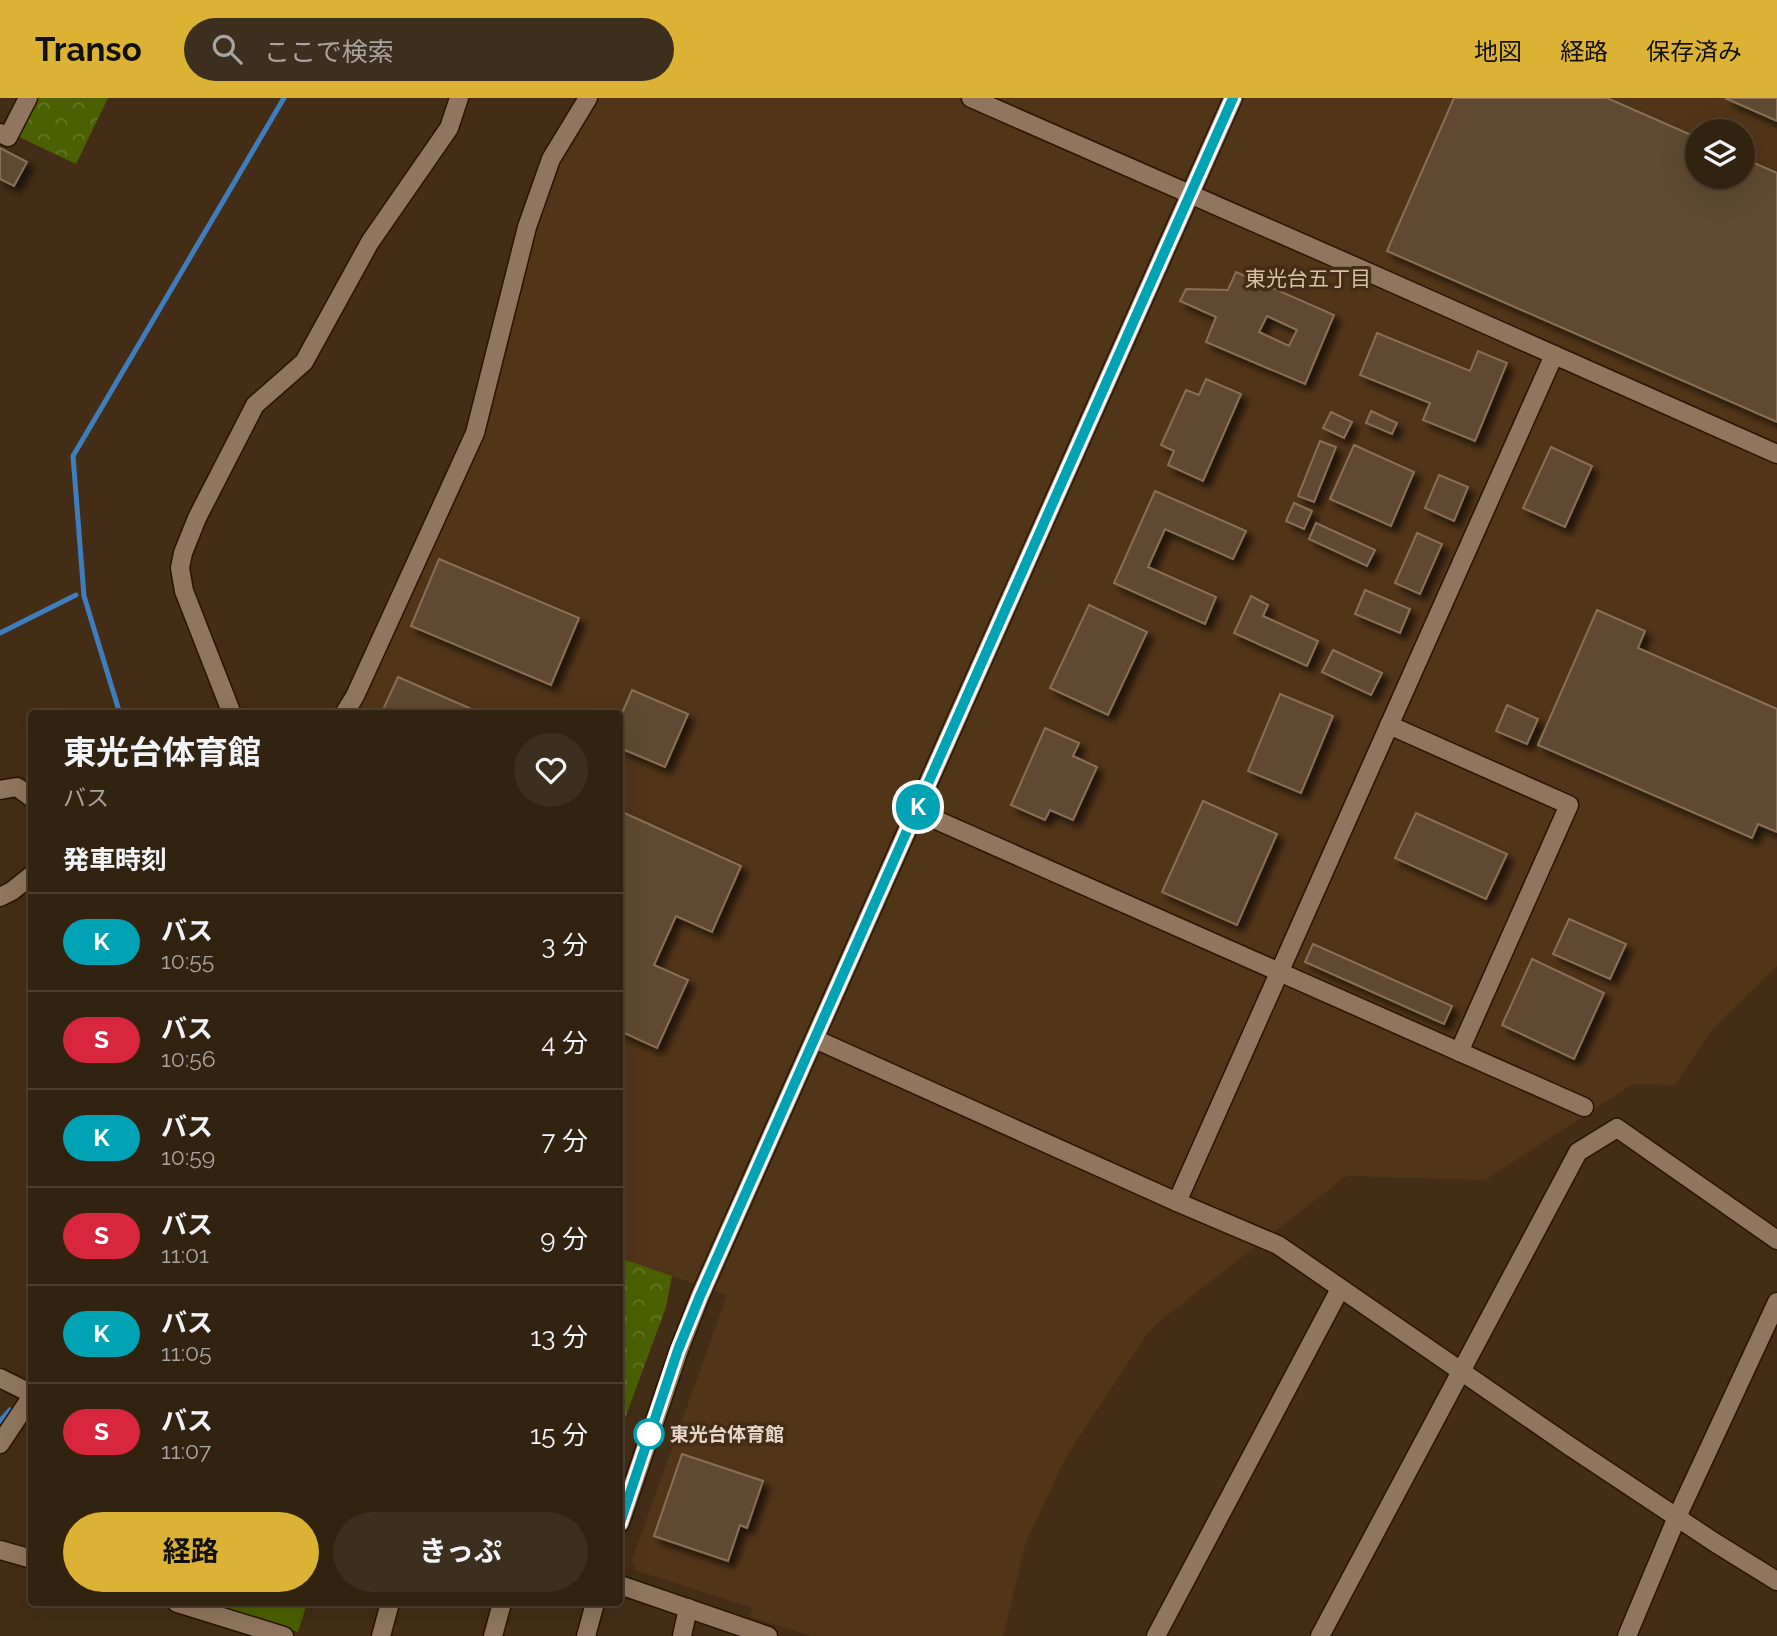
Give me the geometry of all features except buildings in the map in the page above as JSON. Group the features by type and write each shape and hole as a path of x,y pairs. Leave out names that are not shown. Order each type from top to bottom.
{"street":[{"path":"0,133 8,137 28,98"},
{"path":"230,710 184,591 180,568 183,553 197,518 255,405 304,362 370,242 449,128 459,98"},
{"path":"346,710 475,433 527,227 551,159 588,98"},
{"path":"971,98 1777,454"},
{"path":"623,1514 691,1317 1233,98"},
{"path":"1177,1202 1554,355"},
{"path":"1389,726 1569,805 1460,1052"},
{"path":"0,790 17,787 28,795"},
{"path":"916,811 1584,1107"},
{"path":"0,897 28,878"},
{"path":"814,1040 1278,1245 1677,1517 1777,1581"},
{"path":"1321,1636 1578,1152 1617,1128 1777,1240"},
{"path":"1156,1636 1340,1289"},
{"path":"1627,1636 1677,1517 1777,1302"},
{"path":"0,1378 28,1393"},
{"path":"0,1444 28,1401"},
{"path":"0,1550 28,1558"},
{"path":"623,1586 764,1635"},
{"path":"186,1606 276,1635"},
{"path":"381,1636 389,1606"},
{"path":"493,1636 501,1606"},
{"path":"586,1636 594,1606"},
{"path":"682,1636 688,1608"}],"shaded area":[{"path":"597,98 1777,98 1777,966 1713,1028 1675,1085 1633,1084 1485,1180 1346,1176 1161,1320 1148,1333 1066,1457 1026,1542 1003,1636 812,1636 750,1617 752,1608 635,1570 632,1560 727,1295 623,1259 623,710 358,710 485,429 537,222 554,172"}],"green space":[{"path":"36,98 108,98 76,164 19,137"},
{"path":"623,1259 672,1276 666,1307 623,1424"},
{"path":"216,1606 306,1606 298,1632"}],"waterway":[{"path":"119,710 84,596 73,456 284,98"},
{"path":"0,633 76,595"},
{"path":"0,1421 10,1410"}],"bus line":[{"name":"K","path":"623,1514 678,1350 700,1296 1233,98"}],"place":[{"name":"東光台体育館","path":"649,1434"}],"district":[{"name":"東光台五丁目","path":"1308,279"}]}
